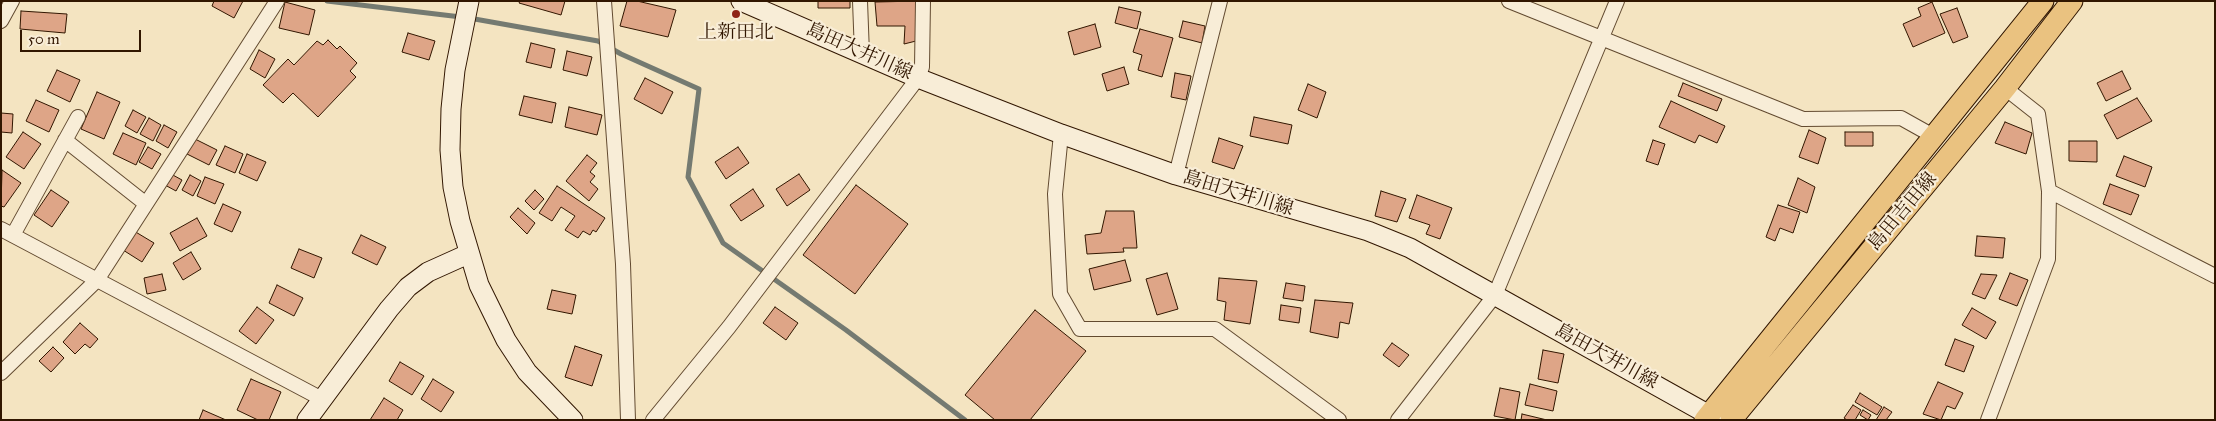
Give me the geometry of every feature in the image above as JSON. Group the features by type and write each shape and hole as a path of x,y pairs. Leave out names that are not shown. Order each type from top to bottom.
{"main road":[{"path":"469,1 455,70 451,109 450,150 453,187 468,254 479,285 506,340 527,372 573,420"},
{"name":"島田大井川線","path":"741,1 918,78 1061,134 1176,175 1368,230 1410,248 1711,418"},
{"name":"島田吉田線","path":"1711,418 2043,1"},
{"name":"島田吉田線","path":"1731,420 2005,88 2072,1"},
{"path":"307,420 389,308 408,287 428,272 468,254"}],"street":[{"path":"1,21 12,1"},
{"path":"1,373 97,280 277,1"},
{"path":"604,1 623,264 628,420"},
{"path":"860,1 862,54"},
{"path":"653,420 729,327 918,78 922,67 923,1"},
{"path":"1176,175 1220,1"},
{"path":"1509,1 1803,119 1901,118 1935,137"},
{"path":"1398,420 1495,295 1617,1"},
{"path":"1988,420 2048,260 2049,191 2038,114 2005,88"},
{"path":"78,117 7,232 322,399"},
{"path":"1061,134 1055,194 1060,294 1080,329 1215,329 1339,420"},
{"path":"65,140 146,204"},
{"path":"2049,191 2215,276"}],"building":[{"path":"214,1 243,1 234,18 212,6"},
{"path":"520,1 565,1 561,15 519,3"},
{"path":"627,1 637,1 676,10 668,37 620,26"},
{"path":"818,1 850,1 850,8 818,8"},
{"path":"920,1 920,40 904,44 905,26 877,26 875,2"},
{"path":"285,2 315,10 309,35 279,28"},
{"path":"1932,2 1945,33 1913,47 1903,24 1921,16 1918,8"},
{"path":"1119,7 1141,12 1137,29 1115,23"},
{"path":"1957,8 1968,37 1953,43 1940,14"},
{"path":"21,11 67,14 65,33 20,29"},
{"path":"1183,21 1205,26 1202,43 1179,37"},
{"path":"1095,24 1101,47 1074,55 1068,32"},
{"path":"1140,29 1173,38 1162,77 1138,70 1142,55 1133,52"},
{"path":"408,33 435,41 429,60 402,52"},
{"path":"328,40 337,49 340,46 357,63 350,71 356,77 318,117 293,93 283,103 263,85 288,59 294,65 317,41 323,45"},
{"path":"531,43 555,49 551,68 526,62"},
{"path":"259,50 275,59 265,78 250,69"},
{"path":"567,51 592,57 587,76 563,70"},
{"path":"1124,67 1129,84 1107,91 1102,74"},
{"path":"57,70 80,80 70,102 47,91"},
{"path":"2122,71 2131,89 2106,101 2097,83"},
{"path":"1175,73 1191,76 1186,100 1171,97"},
{"path":"645,78 673,92 662,114 634,99"},
{"path":"1683,83 1722,99 1717,111 1678,96"},
{"path":"1308,84 1326,92 1317,118 1298,110"},
{"path":"97,92 120,102 104,139 81,129"},
{"path":"524,96 556,103 552,123 519,115"},
{"path":"2137,98 2152,121 2117,139 2104,115"},
{"path":"36,100 59,110 49,132 26,121"},
{"path":"1671,101 1725,126 1717,143 1699,135 1695,143 1659,127"},
{"path":"569,107 602,115 597,135 565,127"},
{"path":"133,110 146,117 137,133 125,126"},
{"path":"1,113 13,114 12,133 1,132"},
{"path":"1254,117 1292,125 1288,144 1250,136"},
{"path":"149,118 161,125 153,141 140,134"},
{"path":"2005,122 2032,133 2026,154 1995,143"},
{"path":"164,125 177,132 168,148 156,141"},
{"path":"1809,130 1826,138 1818,164 1799,157"},
{"path":"23,132 41,144 24,169 6,157"},
{"path":"1845,132 1873,132 1873,146 1845,146"},
{"path":"123,133 146,143 136,165 113,154"},
{"path":"1219,138 1243,146 1234,169 1212,162"},
{"path":"195,139 217,150 209,165 187,154"},
{"path":"1653,140 1665,144 1658,165 1646,161"},
{"path":"2069,141 2097,141 2097,162 2069,161"},
{"path":"225,146 243,154 235,173 216,165"},
{"path":"148,147 161,154 152,169 139,162"},
{"path":"738,147 749,163 726,179 715,162"},
{"path":"247,154 266,162 257,181 239,173"},
{"path":"587,155 597,163 590,172 595,176 590,182 598,189 589,201 566,181"},
{"path":"2124,156 2152,167 2145,187 2116,176"},
{"path":"2,170 21,183 4,207 1,206"},
{"path":"171,174 182,180 176,191 165,185"},
{"path":"799,174 810,190 787,206 776,189"},
{"path":"190,175 201,181 193,196 182,190"},
{"path":"205,177 224,184 215,204 197,196"},
{"path":"1798,178 1815,187 1807,213 1788,205"},
{"path":"2110,184 2139,195 2131,215 2103,204"},
{"path":"856,185 908,224 855,294 803,255"},
{"path":"557,186 605,218 596,232 593,230 590,235 583,231 578,238 565,230 575,216 561,207 552,221 539,213"},
{"path":"753,189 764,206 741,221 730,205"},
{"path":"51,190 69,202 52,227 34,215"},
{"path":"535,190 544,199 534,210 525,201"},
{"path":"1381,191 1406,199 1397,222 1375,216"},
{"path":"1417,195 1452,208 1440,239 1426,234 1430,225 1409,218"},
{"path":"223,204 241,212 232,232 214,224"},
{"path":"1778,205 1800,212 1793,233 1780,228 1775,241 1766,237"},
{"path":"518,208 535,223 527,234 510,217"},
{"path":"1106,211 1134,211 1137,248 1123,248 1124,252 1087,254 1085,235 1101,233"},
{"path":"197,218 207,236 180,251 170,233"},
{"path":"134,231 154,243 142,262 123,250"},
{"path":"361,235 386,247 377,265 352,253"},
{"path":"1977,236 2005,238 2003,258 1975,256"},
{"path":"299,249 322,258 314,278 291,268"},
{"path":"191,252 201,269 183,280 173,263"},
{"path":"1125,260 1131,281 1094,290 1089,269"},
{"path":"1167,273 1178,309 1157,315 1146,279"},
{"path":"2010,273 2028,280 2017,306 1999,299"},
{"path":"162,274 166,290 147,294 144,278"},
{"path":"1981,274 1997,275 1985,299 1972,294"},
{"path":"1219,278 1257,281 1250,324 1224,320 1226,302 1217,300"},
{"path":"1286,283 1305,286 1303,301 1283,298"},
{"path":"277,285 303,298 294,316 269,303"},
{"path":"552,290 576,295 572,314 547,309"},
{"path":"1315,300 1353,303 1349,324 1340,322 1338,338 1310,332"},
{"path":"1281,305 1301,308 1299,323 1279,320"},
{"path":"257,307 274,320 256,344 239,331"},
{"path":"775,307 798,323 786,340 763,323"},
{"path":"1972,308 1996,322 1986,339 1962,325"},
{"path":"1035,310 1086,351 1030,420 995,420 965,395"},
{"path":"80,323 98,339 90,348 85,344 75,354 63,342"},
{"path":"1955,339 1974,346 1964,372 1945,365"},
{"path":"1392,343 1409,355 1399,367 1383,355"},
{"path":"575,346 602,355 592,386 565,377"},
{"path":"53,347 64,358 51,372 39,361"},
{"path":"1543,350 1564,354 1558,383 1538,379"},
{"path":"400,362 424,376 412,395 389,381"},
{"path":"251,379 281,392 269,420 258,420 237,410"},
{"path":"433,379 454,392 441,412 421,399"},
{"path":"1938,382 1963,393 1955,409 1947,406 1941,420 1923,414"},
{"path":"1530,384 1557,391 1553,411 1525,405"},
{"path":"1500,388 1520,392 1515,420 1494,416"},
{"path":"1860,393 1882,407 1877,415 1855,402"},
{"path":"384,398 403,410 397,420 370,420"},
{"path":"1853,405 1861,410 1855,420 1847,420 1844,418"},
{"path":"1884,407 1892,412 1886,420 1876,420"},
{"path":"203,410 226,420 199,420"},
{"path":"1863,410 1871,415 1868,420 1860,415"},
{"path":"1522,414 1547,420 1521,420"}],"waterway":[{"path":"327,1 461,17"},
{"path":"469,18 598,41 621,54 699,89 688,177 723,243 846,330 965,420"}],"place":[{"name":"上新田北","path":"736,14"}]}
